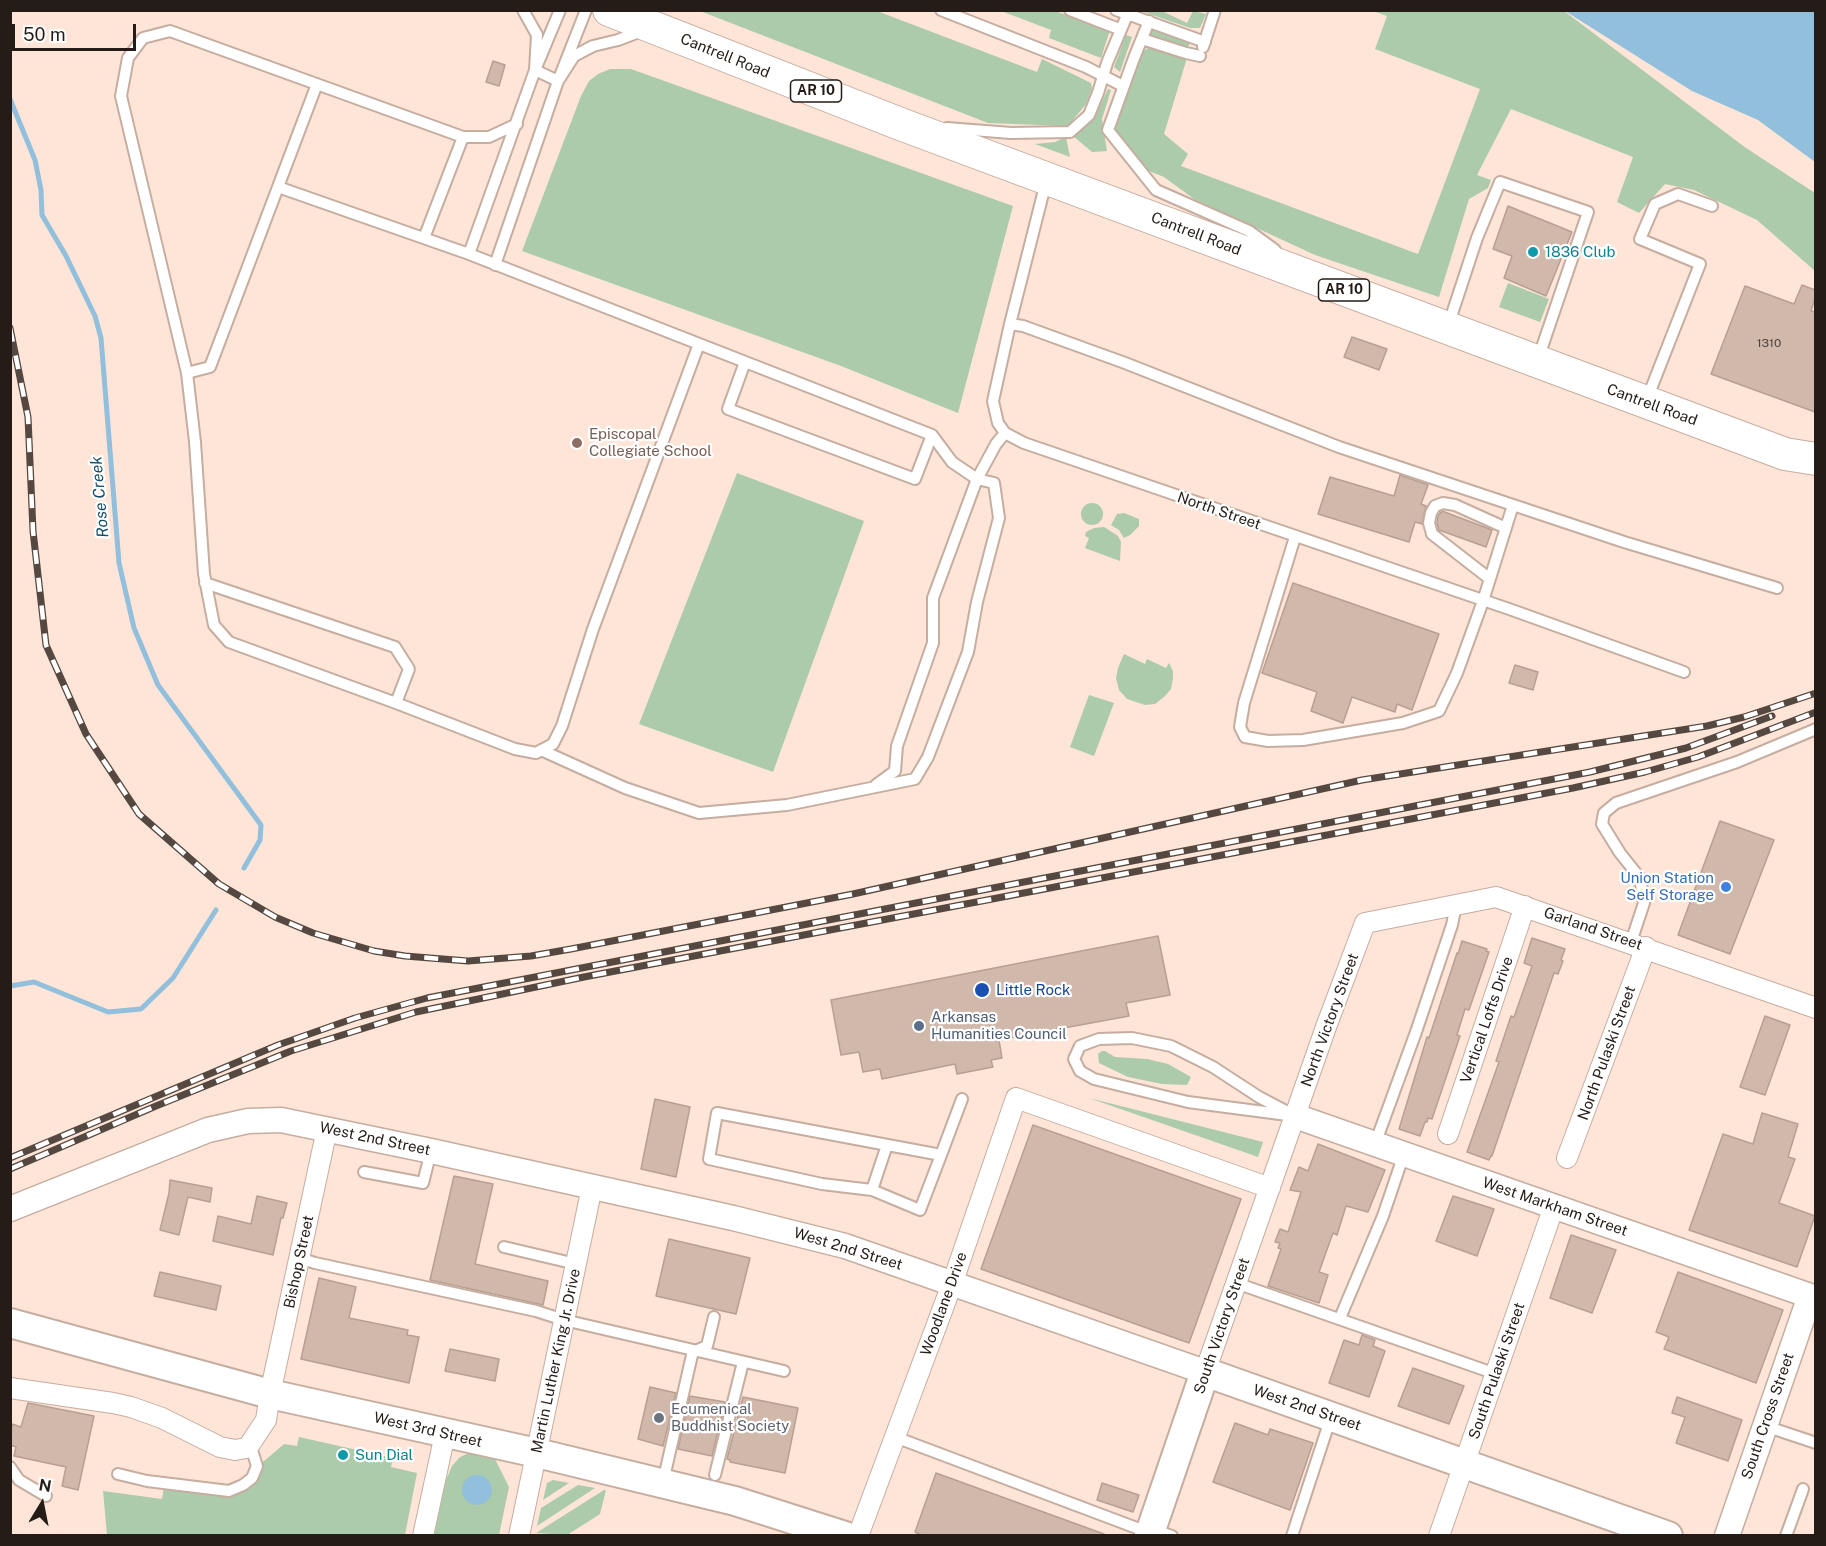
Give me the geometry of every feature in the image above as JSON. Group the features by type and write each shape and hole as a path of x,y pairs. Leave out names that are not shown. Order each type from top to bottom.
{"main road":[{"name":"Cantrell Road","path":"609,10 649,19 903,125 1537,362 1800,457"},
{"name":"AR 10","path":"1800,457 1815,480"},
{"name":"West 3rd Street","path":"10,1323 270,1394 663,1482 735,1501 845,1536"},
{"name":"West 2nd Street","path":"1205,1372 1668,1536"},
{"name":"South Victory Street","path":"1156,1533 1205,1372"}],"street":[{"name":"Garland Street","path":"1365,923 1496,897 1815,1008"},
{"name":"Vertical Lofts Drive","path":"1448,1134 1525,906"},
{"name":"North Victory Street","path":"1295,1116 1365,923"},
{"name":"North Pulaski Street","path":"1568,1158 1639,945"},
{"name":"Woodlane Drive","path":"858,1536 952,1284 1016,1098 1270,1188"},
{"name":"West Markham Street","path":"1295,1116 1554,1206 1814,1292"},
{"name":"South Victory Street","path":"1205,1372 1295,1116"},
{"name":"West 2nd Street","path":"10,1209 180,1140 228,1125 258,1120 281,1120 431,1151 815,1238 867,1253 1205,1372"},
{"name":"Bishop Street","path":"250,1444 266,1420 327,1129"},
{"name":"Martin Luther King Jr. Drive","path":"519,1536 592,1187"},
{"name":"South Pulaski Street","path":"1439,1536 1554,1206"},
{"name":"South Cross Street","path":"1727,1536 1814,1292"},
{"path":"12,1392 113,1403 162,1418 220,1447 235,1450 246,1448 250,1444"},
{"path":"423,1536 445,1434"}],"lane":[{"path":"523,10 537,35 535,70"},
{"path":"469,254 535,70 560,10"},
{"path":"495,265 558,81 586,10"},
{"path":"941,10 1086,67 1123,86"},
{"path":"1070,10 1119,29"},
{"path":"1116,10 1149,21 1202,49"},
{"path":"1202,49 1215,10"},
{"path":"903,125 1011,133 1070,132 1089,115 1119,29 1128,13"},
{"path":"558,81 574,56 593,46 618,40 649,19"},
{"path":"1149,21 1108,130 1156,190 1249,231 1313,278"},
{"path":"517,124 489,137 464,137 170,31 143,38 128,58 121,96 187,373 195,442 205,583 214,625 229,642 514,749 536,753 553,744 562,726 597,618 699,344"},
{"path":"1142,39 1186,53 1202,49"},
{"path":"535,70 558,81"},
{"path":"187,373 210,367 317,84"},
{"path":"424,238 464,137"},
{"path":"874,786 895,771 897,746 933,643 933,598 976,480 996,444 1005,433 998,423 993,401 1047,178"},
{"path":"1447,328 1477,238 1500,182 1588,212 1537,362"},
{"path":"278,187 469,254 932,435 952,462 976,480 994,483 999,518 977,602 968,652 928,757 915,779 787,805 699,813 625,788 541,750"},
{"path":"1646,402 1700,264 1640,239 1655,204 1670,197 1678,194 1712,206"},
{"path":"1010,324 1023,326 1125,363 1339,447 1624,542 1777,588"},
{"path":"745,362 728,409 915,479 932,435"},
{"name":"North Street","path":"1005,433 1036,447 1684,672"},
{"path":"1490,579 1432,534 1429,523 1431,513 1435,506 1443,503 1455,505 1506,528"},
{"path":"1295,537 1244,703 1240,727 1245,737 1268,741 1303,740 1403,723 1438,711 1457,672 1514,505"},
{"path":"205,583 395,647 409,669 396,703"},
{"path":"1639,945 1644,903 1641,878 1620,853 1602,824 1604,813 1616,803 1737,762 1815,729"},
{"path":"1375,1144 1416,1032 1452,925 1456,905"},
{"path":"1132,1038 1171,1046 1213,1067 1259,1097 1295,1116 1188,1102 1094,1079 1080,1071 1074,1059 1080,1046 1099,1039 1132,1038"},
{"path":"941,1155 717,1113 709,1159 822,1184 872,1190 920,1210 941,1155 962,1099"},
{"path":"872,1190 887,1145"},
{"path":"364,1172 423,1183 431,1151"},
{"path":"1340,1318 1383,1216 1404,1154"},
{"path":"504,1246 576,1264"},
{"path":"299,1258 536,1311 564,1320 784,1371"},
{"path":"1236,1283 1496,1374"},
{"path":"695,1351 707,1346 714,1317"},
{"path":"663,1482 695,1351"},
{"path":"716,1475 743,1362"},
{"path":"1292,1536 1331,1417"},
{"path":"1765,1426 1815,1443"},
{"path":"895,1437 1156,1533"},
{"path":"117,1474 147,1481 229,1491 252,1478 256,1466 250,1444"},
{"path":"10,1467 19,1480 46,1496"},
{"path":"1786,1536 1803,1489"}],"green space":[{"path":"700,11 877,11 1037,72 1042,59 1091,83 1092,89 1086,104 1068,126 988,123"},
{"path":"1001,11 1055,11 1110,30 1101,58 1049,38 1051,30"},
{"path":"1141,11 1162,11 1187,23 1193,11 1206,14 1200,28 1190,28"},
{"path":"1373,11 1564,11 1746,148 1815,193 1815,271 1757,220 1694,190 1665,184 1639,213 1617,202 1633,157 1511,109 1477,175 1491,180 1488,188 1469,199 1439,297 1315,255 1194,199 1164,177 1149,171 1108,130 1134,58 1148,48 1187,58 1164,134 1188,154 1181,166 1418,254 1480,89 1375,49 1387,16"},
{"path":"1154,23 1192,37 1186,53 1148,41"},
{"path":"1126,35 1132,37 1120,72 1114,67"},
{"path":"610,69 631,69 1013,206 958,413 841,366 522,251 581,96 589,81"},
{"path":"1108,89 1111,90 1102,119 1107,151 1092,152 1073,136 1095,117"},
{"path":"1066,137 1070,157 1035,144 1055,142"},
{"path":"1508,283 1549,299 1540,322 1499,307"},
{"path":"737,473 864,521 773,772 639,724"},
{"path":"1092,503 1102,510 1103,514 1096,524 1092,525 1082,518 1081,514 1088,504"},
{"path":"1124,513 1139,519 1139,526 1124,538 1119,530 1111,525 1117,514"},
{"path":"1104,527 1118,536 1121,542 1120,561 1085,548 1089,538 1085,536 1086,532"},
{"path":"1124,654 1145,664 1147,659 1166,668 1169,663 1173,671 1171,689 1155,704 1145,705 1127,699 1119,690 1116,678"},
{"path":"1089,695 1114,703 1094,756 1070,747"},
{"path":"1102,1051 1115,1057 1147,1059 1168,1064 1191,1077 1187,1085 1162,1084 1128,1077 1099,1063 1098,1054"},
{"path":"1089,1098 1263,1142 1258,1157"},
{"path":"299,1437 393,1458 391,1467 417,1473 405,1535 107,1535 103,1491 162,1499 164,1487 229,1491 284,1444 297,1446"},
{"path":"474,1451 495,1459 509,1487 499,1535 434,1536 446,1480 452,1466 460,1457"},
{"path":"553,1480 569,1483 543,1500 547,1483"},
{"path":"578,1485 595,1488 537,1526 541,1508"},
{"path":"606,1490 600,1514 567,1535 536,1533"}],"water":[{"path":"1565,11 1815,11 1815,162 1758,120 1692,91"},
{"path":"477,1475 488,1479 492,1490 488,1501 477,1505 466,1501 462,1490 466,1479"}],"building":[{"path":"493,61 505,65 499,86 486,82"},
{"name":"1836 Club","path":"1508,206 1572,232 1546,296 1504,278 1512,256 1493,249"},
{"path":"1802,285 1815,290 1811,311 1815,312 1815,412 1711,374 1745,286 1794,304"},
{"path":"1352,337 1387,349 1379,370 1344,357"},
{"path":"1400,475 1428,485 1421,504 1426,506 1422,524 1415,522 1409,542 1318,514 1330,477 1394,496"},
{"path":"1442,511 1492,530 1486,547 1439,530 1438,516"},
{"path":"1293,583 1439,634 1412,710 1397,704 1395,712 1352,697 1343,723 1311,711 1317,692 1262,673"},
{"path":"1515,665 1538,672 1533,690 1509,683"},
{"name":"Union Station Self Storage","path":"1720,821 1774,840 1730,954 1678,935"},
{"path":"1158,936 1170,995 1126,1003 1129,1016 999,1040 1002,1058 991,1060 993,1067 957,1074 955,1064 882,1079 880,1069 863,1072 859,1052 841,1055 831,1000"},
{"path":"1532,938 1565,949 1561,960 1563,961 1558,974 1554,973 1489,1160 1467,1152 1499,1062 1496,1061 1511,1016 1514,1017 1532,966 1524,963"},
{"path":"1462,941 1487,949 1486,951 1489,952 1469,1010 1465,1009 1457,1035 1460,1036 1432,1119 1428,1118 1425,1122 1420,1136 1399,1129 1427,1037 1429,1038"},
{"path":"1765,1016 1790,1025 1765,1095 1740,1087"},
{"path":"655,1099 690,1107 676,1177 641,1169"},
{"path":"1762,1113 1798,1124 1788,1157 1795,1159 1779,1203 1815,1216 1797,1267 1689,1230 1723,1134 1753,1144"},
{"path":"1033,1125 1241,1199 1189,1343 981,1269"},
{"path":"1318,1144 1385,1170 1368,1212 1346,1206 1337,1235 1333,1233 1319,1272 1328,1275 1319,1303 1268,1286 1281,1249 1278,1248 1280,1243 1275,1242 1280,1229 1288,1232 1301,1192 1290,1190 1299,1167 1308,1171"},
{"path":"454,1176 493,1184 475,1264 548,1281 543,1305 430,1280"},
{"path":"170,1180 212,1188 210,1202 188,1197 179,1235 160,1230"},
{"path":"257,1196 287,1203 283,1218 281,1218 273,1255 213,1241 218,1216 251,1224"},
{"path":"1453,1196 1494,1209 1477,1256 1436,1241"},
{"path":"1571,1235 1616,1250 1592,1313 1550,1298"},
{"path":"669,1239 750,1258 736,1314 656,1296"},
{"path":"160,1272 221,1286 216,1310 154,1296"},
{"path":"1678,1272 1783,1310 1756,1383 1664,1349 1669,1337 1656,1332"},
{"path":"319,1278 356,1287 349,1318 408,1330 407,1335 419,1337 409,1383 301,1359"},
{"path":"1362,1335 1375,1340 1373,1346 1385,1351 1369,1397 1329,1383 1344,1340 1359,1345"},
{"path":"450,1349 499,1359 495,1381 445,1371"},
{"path":"1413,1368 1464,1386 1449,1424 1398,1406"},
{"name":"Ecumenical Buddhist Society","path":"650,1387 676,1393 663,1446 638,1439"},
{"path":"690,1396 725,1402 712,1456 678,1449"},
{"path":"743,1397 798,1408 785,1473 730,1462 727,1459"},
{"path":"1677,1397 1742,1420 1728,1461 1676,1443 1685,1417 1672,1413"},
{"path":"28,1403 94,1416 78,1490 62,1486 66,1467 14,1456 16,1447 10,1445 12,1424 21,1427"},
{"path":"1235,1423 1268,1435 1270,1429 1313,1443 1290,1510 1213,1482"},
{"path":"936,1473 1104,1534 1104,1536 924,1536 915,1532"},
{"path":"1102,1483 1139,1495 1133,1512 1097,1500"}],"waterway":[{"name":"Rose Creek","path":"10,99 35,160 41,190 42,215 66,256 95,316 101,338 119,563 134,628 158,685 261,825 260,840 244,868"},
{"name":"Rose Creek","path":"10,986 34,982 108,1012 141,1009 173,978 216,910"}],"railway":[{"path":"10,328 28,417 33,531 46,645 86,734 139,814 219,884 275,917 313,933 374,951 468,961 531,956 571,949 853,894 1362,780 1707,726 1744,717 1816,693"},
{"path":"10,1169 291,1051 416,1012 584,977 1573,788 1645,772 1698,757 1816,712"},
{"path":"10,1158 278,1045 355,1018 427,998 1590,772 1686,748 1772,716"}],"place":[{"name":"1836 Club","path":"1533,252"},
{"name":"Episcopal Collegiate School","path":"577,443"},
{"name":"Union Station Self Storage","path":"1726,887"},
{"name":"Little Rock","path":"982,990"},
{"name":"Arkansas Humanities Council","path":"919,1026"},
{"name":"Ecumenical Buddhist Society","path":"659,1418"},
{"name":"Sun Dial","path":"343,1455"}]}
